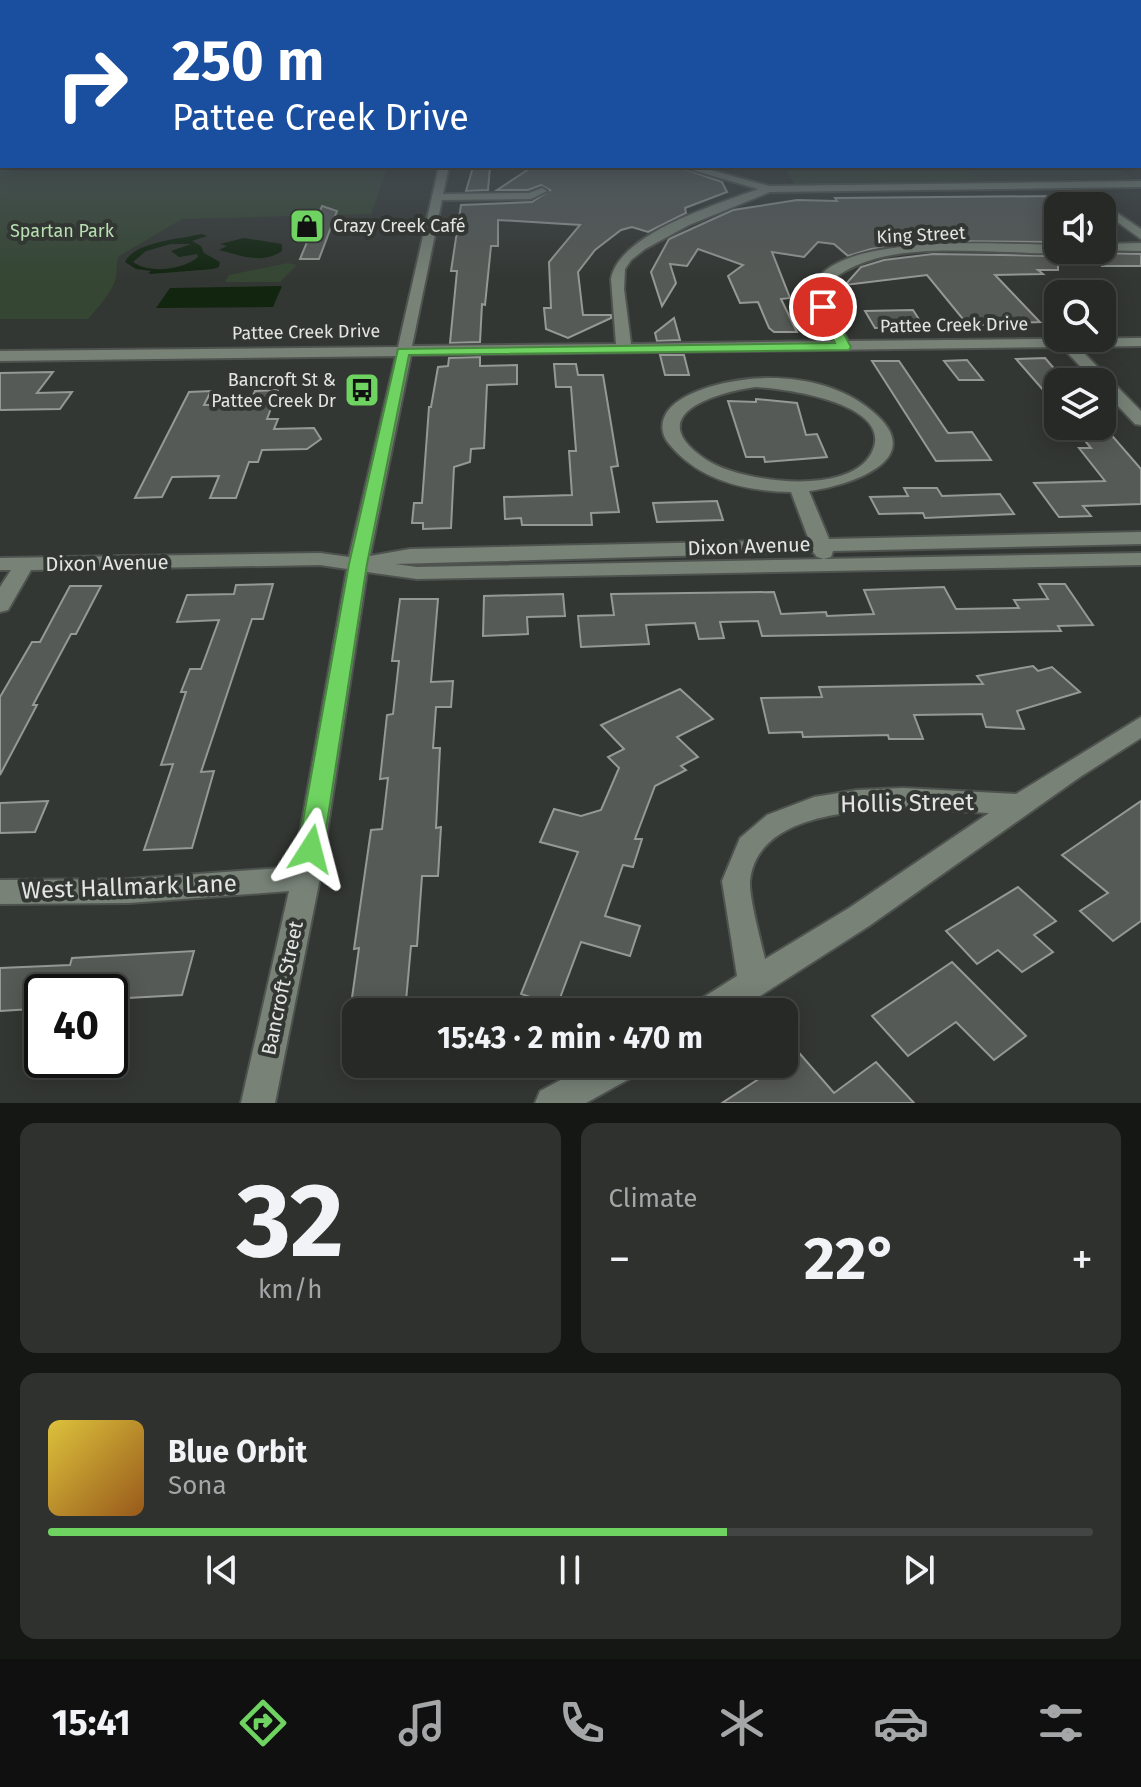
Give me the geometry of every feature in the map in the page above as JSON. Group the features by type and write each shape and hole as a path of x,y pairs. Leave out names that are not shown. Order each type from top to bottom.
{"street":[{"name":"Bancroft Street","path":"258,1103 306,878 358,564 442,178"},
{"path":"730,178 769,189 1141,184"},
{"path":"1073,185 1083,192"},
{"path":"624,350 616,285 619,265 625,258 656,236 769,189"},
{"path":"438,197 531,196 542,191"},
{"path":"1116,216 1141,235"},
{"path":"1116,248 1141,247"},
{"name":"King Street","path":"844,347 815,290 821,278 833,268 890,251 1044,249"},
{"name":"Pattee Creek Drive","path":"1116,342 1141,342"},
{"name":"Pattee Creek Drive","path":"0,356 1044,343"},
{"path":"743,348 755,382"},
{"path":"1075,352 1141,420"},
{"path":"755,382 797,385 837,396 868,415 881,433 881,452 862,471 833,482 798,486 759,484 714,471 687,454 673,436 673,418 691,398 718,387 755,382"},
{"path":"798,486 829,565"},
{"name":"Dixon Avenue","path":"358,564 410,555 1141,538"},
{"name":"Dixon Avenue","path":"0,564 320,559 417,573 1141,559"},
{"path":"0,605 25,563"},
{"name":"Hollis Street","path":"728,998 859,917 1071,770 1141,726"},
{"name":"Hollis Street","path":"753,981 741,918 737,869 756,840 775,823 807,808 895,799 1024,805"},
{"name":"West Hallmark Lane","path":"0,892 129,891 306,878"},
{"path":"552,1103 598,1078"}],"shaded area":[{"path":"792,178 1109,178 796,185"},
{"path":"202,234 207,236 192,241 220,262 219,267 151,274 148,273 151,271 136,269 125,262 138,249 148,245","holes":["171,244 191,244 171,251 179,257 197,254 198,257 183,265 157,269 133,262 146,251"]},
{"path":"244,238 282,244 282,251 258,258 219,250 227,246 220,244"},
{"path":"282,286 273,307 156,308 170,288"}],"green space":[{"name":"Spartan Park","path":"0,178 384,178 371,214 182,219 119,256 113,286 88,319 0,319"},
{"path":"791,178 974,178 977,181 795,184"},
{"path":"288,263 297,265 280,282 225,282 229,275"}],"building":[{"path":"470,178 489,178 488,190 466,191"},
{"path":"515,178 712,178 722,182 727,192 685,208 686,213 648,232 632,227 621,230 595,250 578,272 583,315 611,315 611,318 568,338 546,329 544,308 551,308 549,262 580,225 498,220 498,246 491,246 480,342 450,343 457,271 451,271 461,205 532,202 550,190 541,185 528,190 497,190"},
{"path":"1044,196 1044,242 937,241 871,249 848,256 834,244 818,242 804,257 772,252 790,298 781,299 797,332 774,332 769,328 758,302 740,303 728,276 743,265 698,249 687,266 670,264 676,283 662,306 651,272 669,239 733,210 797,200 837,201 835,198"},
{"path":"322,206 337,211 319,259 300,259"},
{"path":"1116,253 1141,254 1141,266 1102,266 1116,264"},
{"path":"933,254 1044,256 1044,264 1058,264 1058,270 1038,270 1043,274 995,275 1040,322 1013,323 1017,327 967,324 927,275 845,285 861,267 884,260"},
{"path":"913,310 924,327 875,328 865,311"},
{"path":"674,318 680,340 657,341 655,333"},
{"path":"660,355 684,355 689,375 665,375"},
{"path":"480,357 480,366 517,365 517,384 487,385 484,448 471,449 470,462 454,467 451,528 423,529 423,523 412,523 414,503 422,503 429,407 438,367 448,366 449,358"},
{"path":"1045,358 1054,368 1044,368 1044,391 1016,359"},
{"path":"967,360 983,380 959,380 944,361"},
{"path":"872,361 899,361 948,433 972,432 991,460 936,461"},
{"path":"554,364 576,364 578,375 603,375 618,466 611,467 619,512 591,513 592,525 522,525 521,518 505,519 504,497 572,495 569,451 576,451 571,387 556,387"},
{"path":"53,372 37,393 72,392 60,409 0,410 0,373"},
{"path":"278,390 267,419 278,419 274,429 314,428 321,439 307,449 262,450 258,462 249,462 236,498 210,498 219,476 172,477 162,497 135,498 189,392 211,391 204,405 249,404 255,391"},
{"path":"756,399 797,403 806,435 817,434 827,457 765,462 764,457 746,457 728,401 756,402"},
{"path":"1084,440 1116,440 1141,469 1141,504 1083,506 1091,516 1059,517 1034,483 1105,481 1079,448 1091,448"},
{"path":"904,488 937,488 942,496 1000,494 1014,514 925,518 923,513 879,514 870,497 908,496"},
{"path":"717,501 723,520 657,522 653,503"},
{"path":"273,584 263,619 252,619 201,772 214,771 192,848 144,850 173,764 161,765 186,692 181,692 190,669 201,669 219,620 177,622 187,595 234,594 236,585"},
{"path":"1039,584 1065,584 1093,625 1058,626 1061,631 762,636 758,621 720,622 724,638 699,639 695,623 646,625 649,644 581,647 578,616 614,615 611,594 774,592 781,614 826,612 827,616 874,614 864,590 944,587 956,609 1019,608 1014,600 1048,599"},
{"path":"70,586 101,586 33,705 37,705 0,775 0,697 32,642 40,642"},
{"path":"563,594 565,616 527,617 528,634 483,636 484,596"},
{"path":"400,599 438,599 431,682 453,681 451,707 436,707 433,748 440,748 436,828 441,827 438,876 422,876 417,946 411,946 406,998 352,998 359,948 354,949 371,830 382,829 388,778 380,779 387,715 393,714 399,661 392,661"},
{"path":"1033,666 1038,671 1052,667 1080,692 1017,711 1024,729 986,727 982,714 914,715 923,739 889,739 888,735 803,737 802,732 769,733 761,698 822,697 819,687 983,684 977,676"},
{"path":"680,689 713,719 677,737 698,757 681,766 686,770 655,786 635,839 642,839 633,867 623,865 605,916 640,926 630,956 581,942 560,998 533,998 521,994 578,852 540,842 554,809 581,816 601,810 619,768 608,757 624,749 601,725"},
{"path":"48,801 35,832 0,833 0,803"},
{"path":"1141,801 1141,921 1113,941 1080,911 1108,893 1062,855"},
{"path":"1018,887 1056,921 1034,935 1053,952 1022,972 998,950 977,964 946,931"},
{"path":"194,951 182,995 128,998 128,974 24,974 24,1010 0,1011 0,968 70,965 72,958"},
{"path":"952,962 1026,1036 994,1060 956,1022 908,1056 872,1016"},
{"path":"798,1052 834,1093 876,1062 914,1103 722,1103 757,1080 755,1078 798,1078"}],"place":[{"name":"Crazy Creek Café","path":"307,226"},
{"name":"Bancroft St & Pattee Creek Dr","path":"362,390"}],"route":[{"path":"311,849 358,564 403,351 844,347 823,307"}]}
